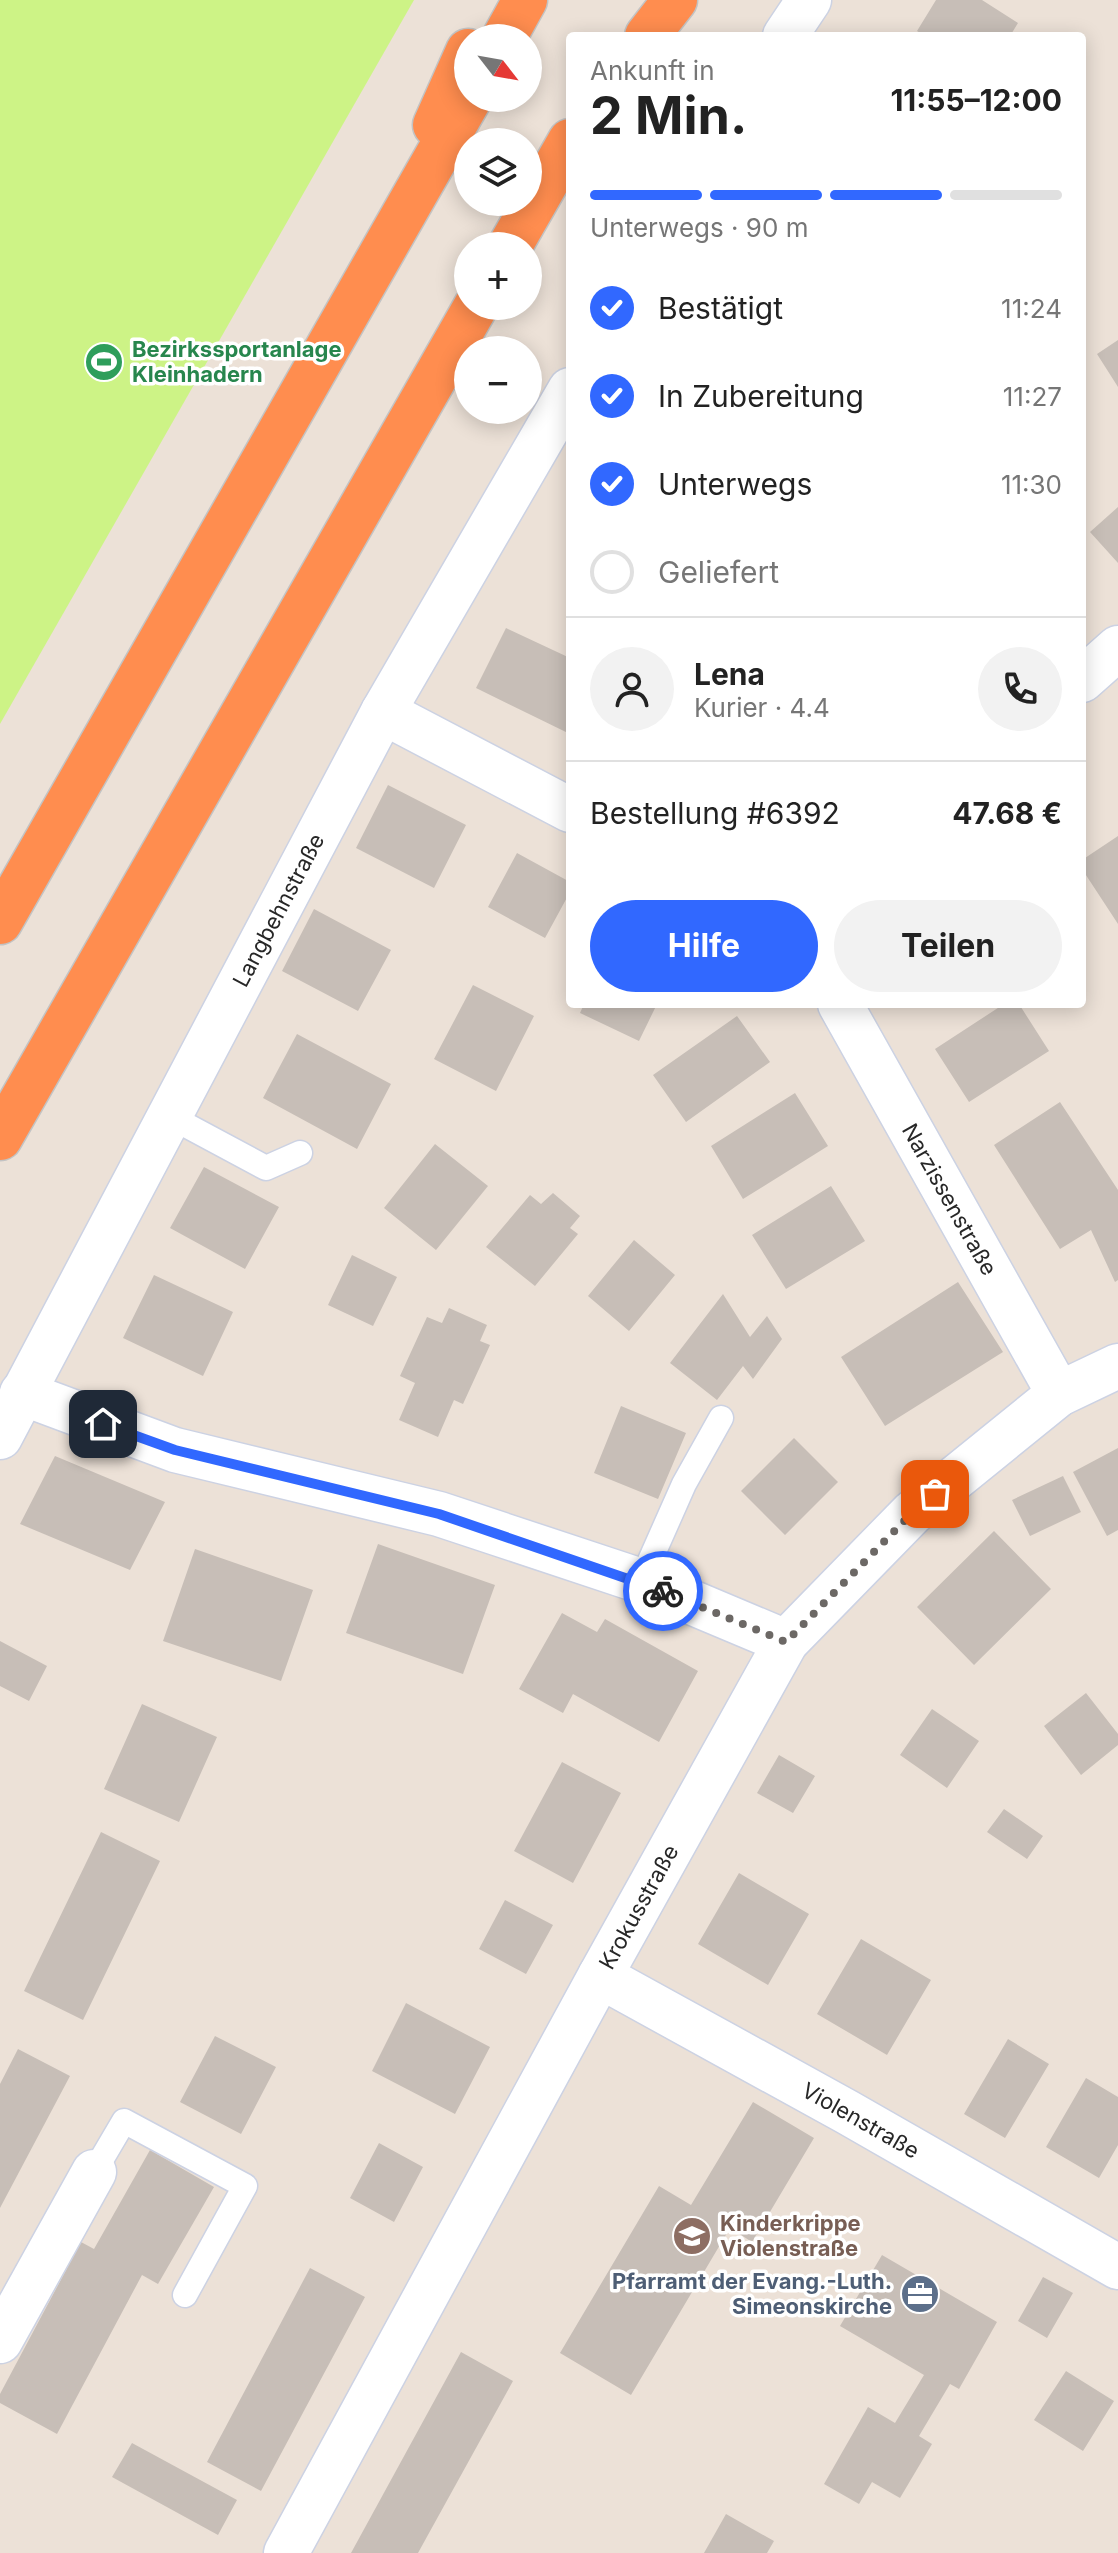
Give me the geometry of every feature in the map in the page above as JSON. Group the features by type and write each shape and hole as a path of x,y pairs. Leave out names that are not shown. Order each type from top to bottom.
{"highway":[{"path":"480,24 490,0"},
{"path":"512,24 525,0"},
{"path":"631,32 650,0"},
{"path":"650,32 675,0"},
{"path":"365,286 454,83"},
{"path":"0,922 462,112"},
{"path":"518,232 566,148"},
{"path":"0,1138 468,320"}],"street":[{"path":"788,32 809,0"},
{"name":"Langbehnstraße","path":"0,1437 383,712 566,397"},
{"path":"1086,676 1118,648"},
{"path":"383,712 566,808"},
{"name":"Narzissenstraße","path":"842,1008 1059,1394"},
{"name":"Krokusstraße","path":"286,2553 786,1642 912,1513 1059,1394 1118,1366"},
{"path":"22,1393 175,1450 439,1514 641,1581 786,1642"},
{"name":"Violenstraße","path":"600,1976 847,2112 1118,2267"},
{"path":"0,2341 94,2172"}],"lane":[{"path":"169,1116 266,1168 300,1153"},
{"path":"641,1581 684,1484 721,1418"},
{"path":"94,2172 124,2121 245,2186 185,2295"}],"green space":[{"name":"Bezirkssportanlage Kleinhadern","path":"0,0 414,0 0,724"}],"building":[{"path":"936,0 982,0 1018,23 1012,32 917,31"},
{"path":"1118,340 1118,387 1097,354"},
{"path":"1118,507 1118,563 1090,532"},
{"path":"506,628 566,656 566,732 476,688"},
{"path":"388,785 466,825 434,888 356,848"},
{"path":"1118,836 1118,924 1086,875 1086,857"},
{"path":"517,853 566,880 566,899 545,938 488,907"},
{"path":"314,909 391,950 358,1011 282,971"},
{"path":"473,985 534,1016 496,1091 434,1059"},
{"path":"582,1008 655,1008 639,1041 580,1013"},
{"path":"998,1008 1022,1008 1049,1051 969,1102 935,1049"},
{"path":"737,1016 770,1062 686,1122 653,1075"},
{"path":"297,1034 391,1084 357,1149 263,1098"},
{"path":"795,1093 828,1146 743,1199 711,1146"},
{"path":"1060,1102 1118,1190 1118,1280 1115,1282 1091,1230 1060,1249 994,1145"},
{"path":"435,1144 488,1186 436,1250 384,1208"},
{"path":"204,1167 279,1207 245,1269 170,1228"},
{"path":"831,1186 865,1241 786,1289 752,1235"},
{"path":"553,1193 580,1216 570,1228 578,1234 535,1286 486,1247 530,1195 541,1204"},
{"path":"634,1240 675,1275 629,1331 588,1296"},
{"path":"352,1255 397,1277 373,1326 328,1305"},
{"path":"154,1275 233,1312 203,1376 123,1338"},
{"path":"958,1282 1003,1352 885,1426 841,1357"},
{"path":"723,1294 750,1337 767,1316 782,1339 753,1379 743,1366 717,1400 670,1363"},
{"path":"449,1308 487,1325 480,1341 490,1345 463,1404 454,1400 438,1437 399,1420 415,1383 400,1376 427,1317 442,1323"},
{"path":"621,1406 686,1433 658,1499 594,1473"},
{"path":"794,1438 838,1482 785,1535 741,1491"},
{"path":"1118,1448 1118,1530 1107,1536 1073,1472"},
{"path":"55,1456 165,1502 130,1570 20,1524"},
{"path":"1063,1476 1081,1512 1030,1536 1012,1500"},
{"path":"994,1531 1051,1589 974,1665 917,1607"},
{"path":"378,1544 495,1585 463,1674 346,1633"},
{"path":"195,1549 313,1590 281,1681 163,1641"},
{"path":"562,1613 597,1632 605,1619 698,1671 659,1742 573,1694 563,1713 519,1689"},
{"path":"0,1641 47,1666 29,1701 0,1686"},
{"path":"1086,1693 1118,1734 1118,1745 1081,1775 1044,1726"},
{"path":"142,1704 217,1737 179,1822 104,1789"},
{"path":"932,1709 979,1741 947,1788 900,1755"},
{"path":"779,1755 815,1776 793,1813 757,1793"},
{"path":"562,1762 621,1793 573,1883 514,1851"},
{"path":"1004,1809 1043,1836 1027,1859 987,1832"},
{"path":"101,1832 160,1861 83,2020 24,1991"},
{"path":"739,1873 809,1914 768,1985 698,1944"},
{"path":"505,1900 553,1925 526,1974 479,1949"},
{"path":"861,1939 931,1980 887,2055 817,2014"},
{"path":"406,2003 490,2047 455,2114 372,2071"},
{"path":"215,2036 276,2067 241,2134 180,2102"},
{"path":"1008,2039 1049,2064 1005,2138 964,2114"},
{"path":"18,2049 70,2076 0,2208 0,2084"},
{"path":"1086,2078 1118,2097 1118,2145 1099,2178 1046,2147"},
{"path":"753,2102 814,2138 752,2242 730,2228 631,2395 560,2353 659,2186 691,2205"},
{"path":"379,2143 423,2167 394,2222 350,2198"},
{"path":"150,2150 214,2187 158,2284 142,2275 57,2434 0,2403 0,2394 81,2242 94,2249"},
{"path":"882,2255 997,2322 959,2389 950,2384 919,2436 932,2444 900,2498 872,2482 859,2504 824,2484 868,2407 895,2423 924,2375 840,2326"},
{"path":"310,2268 365,2297 261,2491 207,2462"},
{"path":"1043,2277 1073,2293 1047,2338 1018,2321"},
{"path":"461,2352 513,2381 418,2553 351,2553"},
{"path":"1066,2371 1114,2401 1083,2451 1034,2420"},
{"path":"132,2443 237,2500 218,2535 112,2477"},
{"path":"726,2514 774,2541 767,2553 704,2553"}],"way so far":[{"path":"663,1591 786,1642 912,1513 935,1494"}],"place":[{"name":"Bezirkssportanlage Kleinhadern","path":"104,362"},
{"name":"Kinderkrippe Violenstraße","path":"692,2236"},
{"name":"Pfarramt der Evang.-Luth. Simeonskirche","path":"920,2294"}],"route":[{"path":"103,1424 175,1450 439,1514 663,1591"}]}
